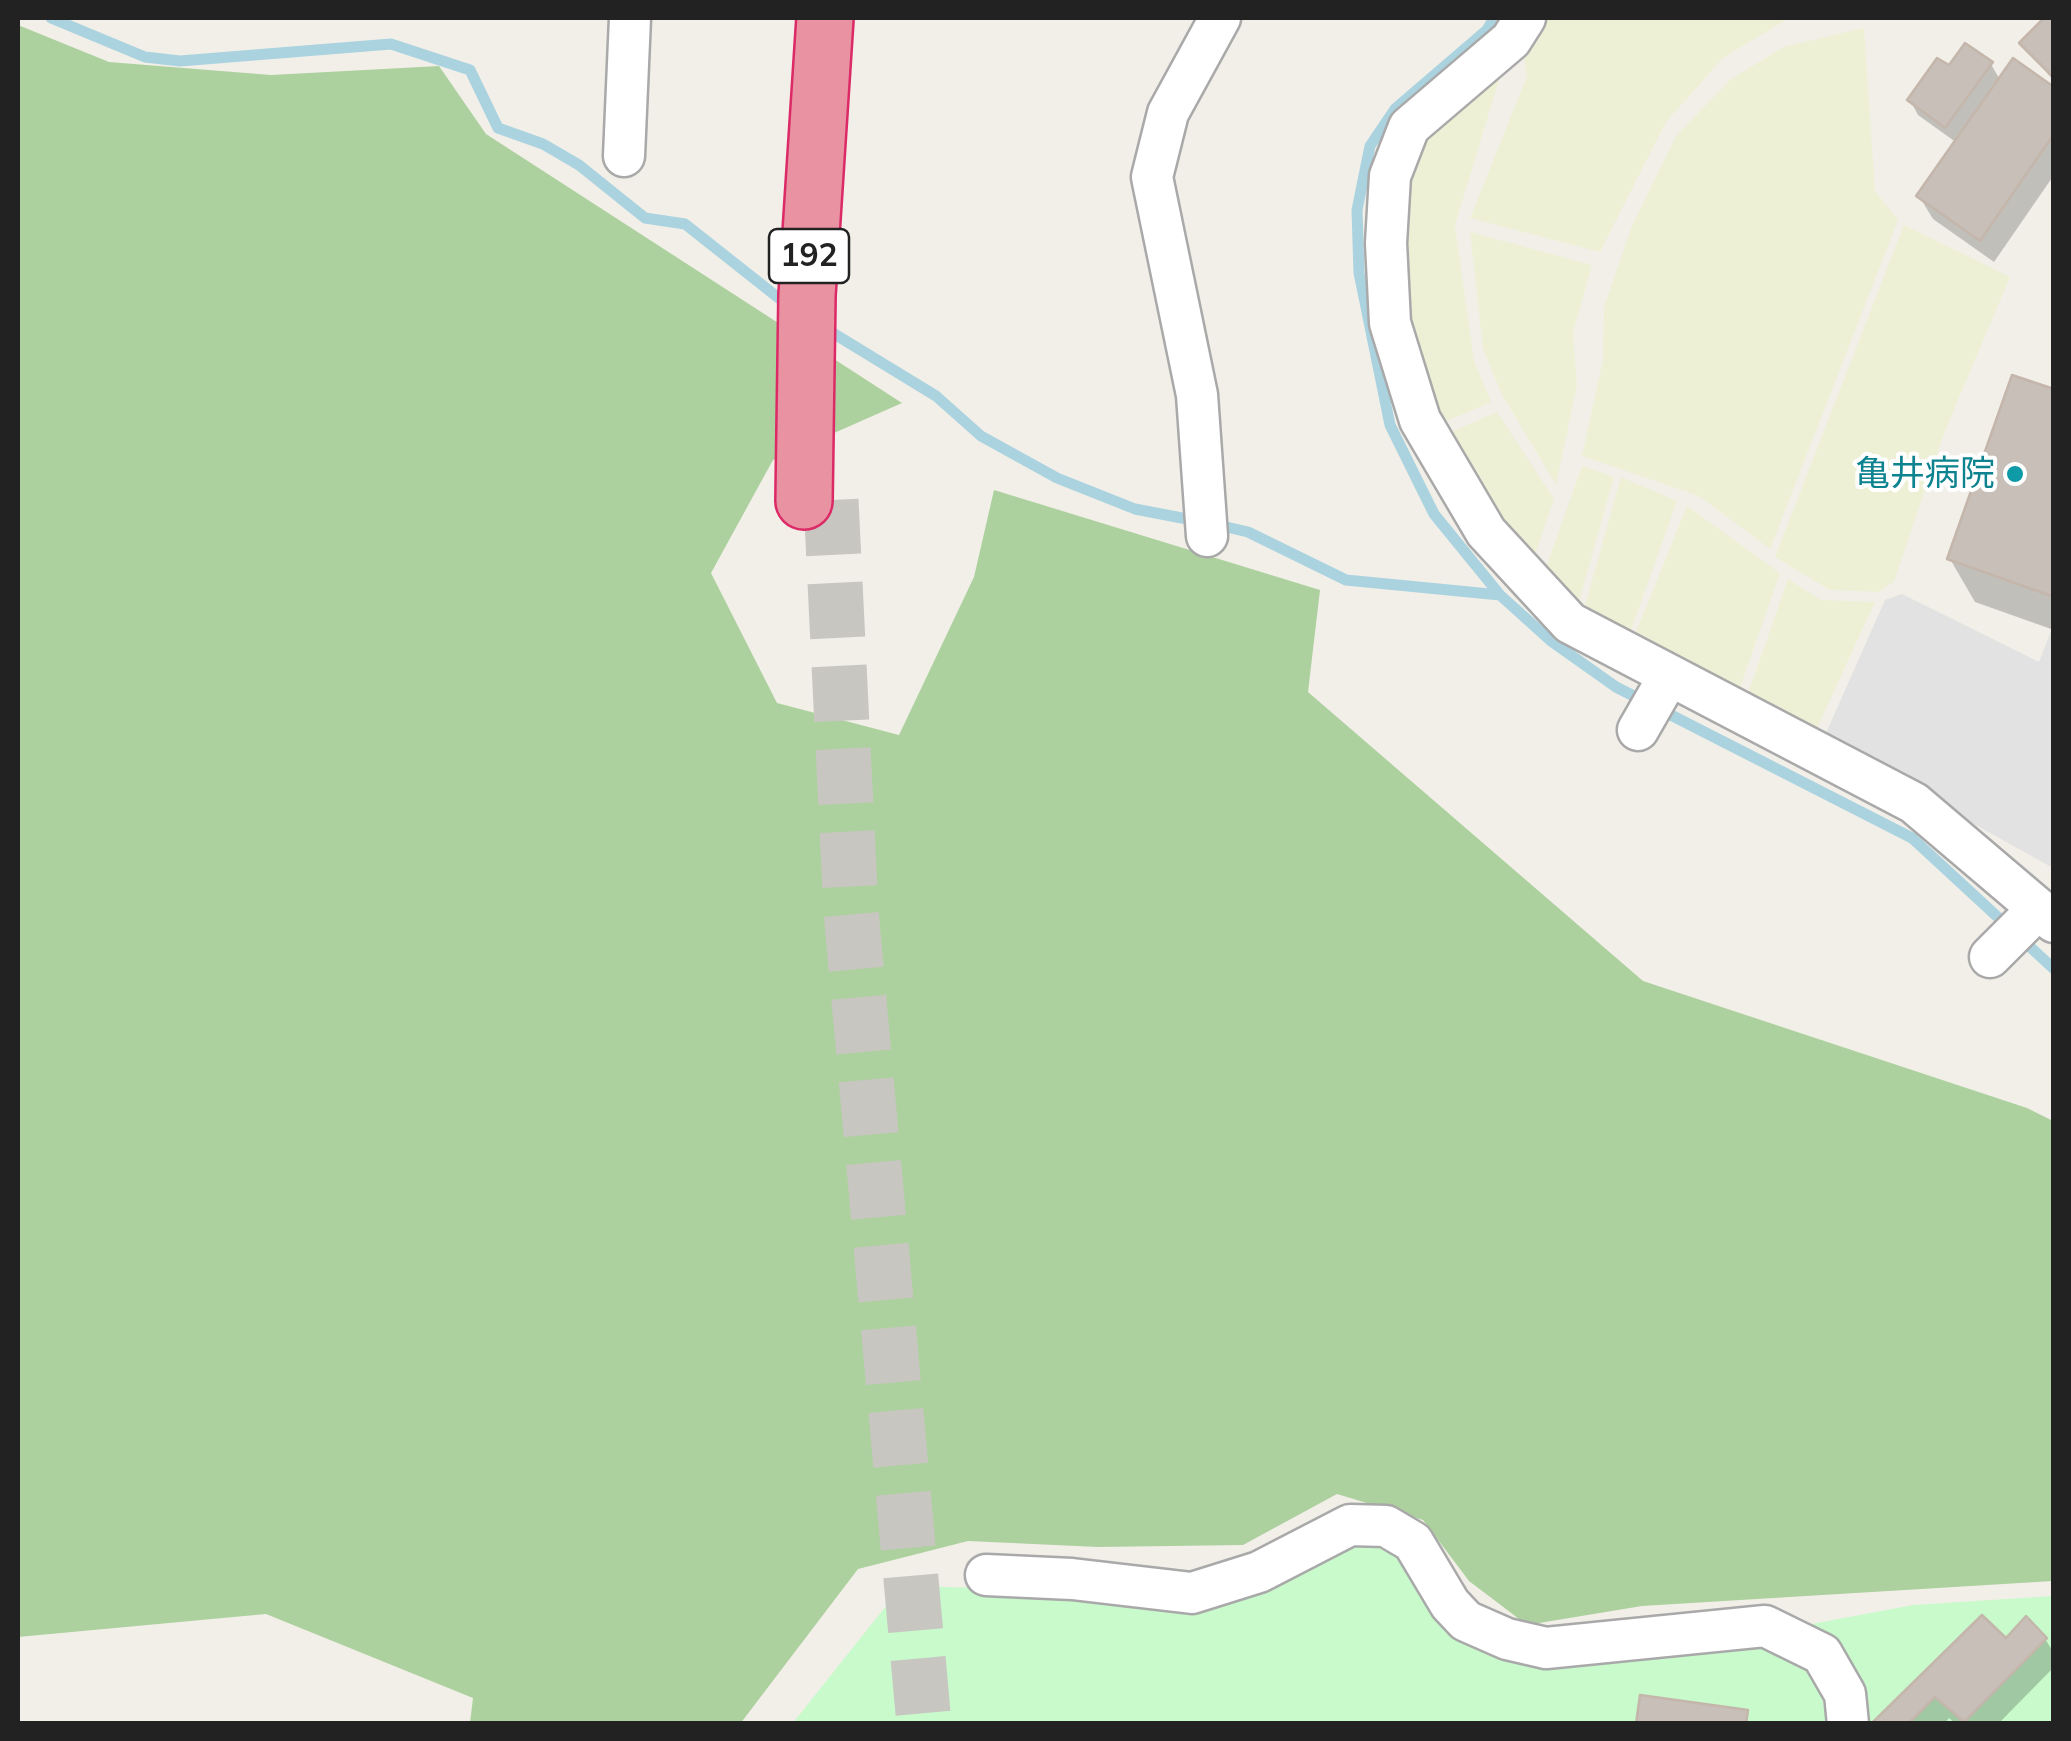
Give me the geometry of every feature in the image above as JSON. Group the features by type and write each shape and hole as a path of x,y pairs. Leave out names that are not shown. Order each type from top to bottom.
{"highway":[{"name":"192","path":"817,500 818,393 839,232 825,18"},
{"name":"192","path":"834,121 864,18"}],"street":[{"path":"624,156 630,18"},
{"path":"1207,536 1198,396 1152,177 1168,114 1220,18"},
{"path":"1525,18 1511,40 1410,127 1390,176 1386,243 1390,323 1420,420 1486,532 1570,623 1914,803 2046,915 1990,956"},
{"path":"1638,730 1669,676"},
{"path":"986,1574 1192,1593 1259,1572 1350,1525 1386,1526 1413,1542 1450,1604 1466,1621 1507,1639 1546,1648 1765,1626 1822,1654 1846,1694 1848,1724"}],"green space":[{"path":"1540,18 1784,21 1723,58 1666,122 1600,252 1470,218 1527,76 1522,47"},
{"path":"18,25 109,62 271,75 439,66 486,134 902,403 773,460 711,573 777,703 899,735 974,577 994,490 1320,590 1308,692 1643,981 2027,1108 2053,1121 2053,1581 1642,1606 1527,1625 1469,1581 1423,1520 1337,1494 1243,1545 1098,1547 968,1541 858,1569 740,1724 470,1723 473,1698 266,1614 18,1637"},
{"path":"1864,28 1875,191 1898,220 1770,549 1699,496 1582,456 1603,359 1604,307 1632,226 1676,136 1730,80 1783,47"},
{"path":"1502,70 1455,225 1474,361 1491,402 1442,423 1414,358 1398,292 1402,204 1418,137"},
{"path":"1904,225 2010,277 1945,431 1894,581 1879,592 1830,590 1775,557"},
{"path":"1470,232 1592,265 1573,333 1577,385 1556,485 1502,395 1483,349"},
{"path":"1497,412 1554,499 1533,560 1500,525 1449,433"},
{"path":"1582,466 1614,477 1576,613 1542,579"},
{"path":"1621,477 1677,501 1626,644 1582,616"},
{"path":"1687,506 1780,573 1735,702 1630,647"},
{"path":"1788,579 1821,600 1875,602 1812,739 1744,705"},
{"path":"1348,1534 1385,1540 1471,1645 1766,1638 1816,1670 1827,1723 792,1724 902,1586 989,1588 1191,1608"},
{"path":"2053,1596 2053,1723 1861,1723 1796,1627 1913,1605"}],"shaded area":[{"path":"1902,594 2039,662 2053,626 2053,868 1823,740 1885,600"}],"building":[{"path":"2044,18 2054,18 2054,78 2019,43"},
{"path":"1965,43 1993,62 1945,128 1907,100 1937,58 1949,65"},
{"path":"2013,58 2054,87 2054,134 1980,241 1916,196"},
{"name":"亀井病院","path":"2012,375 2054,389 2054,597 1947,559"},
{"path":"1982,1615 2006,1638 2026,1616 2047,1638 1964,1722 1935,1697 1908,1724 1871,1724"},
{"path":"1640,1695 1748,1710 1746,1724 1636,1724"}],"waterway":[{"path":"51,18 145,57 180,61 391,44 470,70 498,128 543,144 579,165 645,218 685,224 790,307"},
{"path":"1494,18 1487,30 1395,109 1370,146 1357,210 1359,273 1390,425 1434,514 1500,595 1551,641 1616,687 1912,838 2054,969"},
{"path":"823,327 936,396 981,436 1057,478 1135,509 1187,519"},
{"path":"1218,525 1248,532 1346,580 1500,595"}],"tunnel":[{"path":"831,500 851,911 924,1724"}],"place":[{"name":"亀井病院","path":"2015,474"}]}
